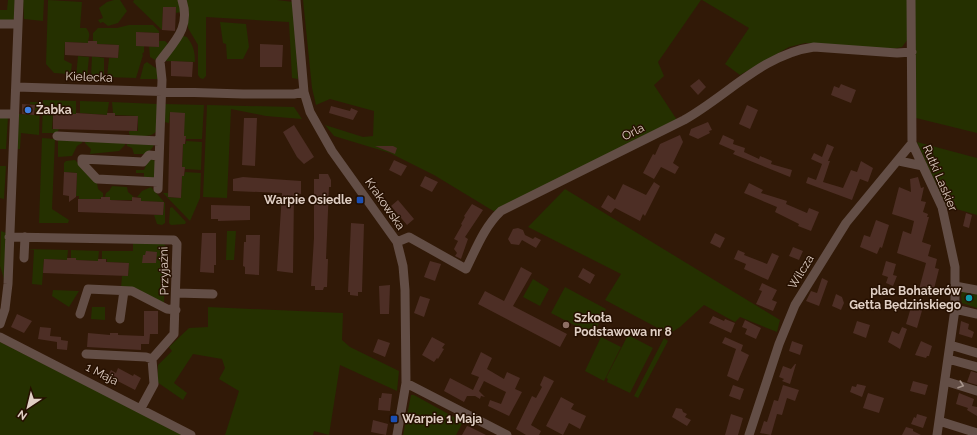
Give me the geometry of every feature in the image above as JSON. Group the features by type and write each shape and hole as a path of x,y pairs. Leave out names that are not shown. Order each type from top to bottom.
{"street":[{"path":"0,324 5,309 8,284 6,232 16,87 19,0"},
{"path":"159,156 150,155 143,162 82,159 82,163 96,179 158,186 159,156 159,141 161,91 160,61 184,29 184,6 182,0"},
{"name":"Krakowska","path":"296,0 304,92 310,112 324,140 397,242 403,266 405,290 406,383 397,435"},
{"name":"Rutki Laskier","path":"911,0 912,143 942,207 955,267 955,309 937,435"},
{"path":"0,24 18,24"},
{"name":"Orla","path":"397,242 409,238 466,269 492,220 501,211 689,117 760,67 800,49 814,47 897,53 912,52"},
{"name":"Kielecka","path":"16,87 270,94 294,94 304,92"},
{"path":"0,114 14,114"},
{"path":"57,136 159,141"},
{"name":"Wilcza","path":"749,435 779,344 795,305 846,223 899,161 912,143"},
{"path":"899,161 923,166"},
{"name":"Przyjaźni","path":"6,232 25,237 174,240 177,244 174,334 152,359"},
{"path":"24,258 25,237"},
{"path":"955,286 977,290"},
{"path":"80,314 88,289 132,292 167,309 176,310"},
{"path":"120,319 124,291"},
{"path":"176,293 213,294"},
{"path":"955,309 977,314"},
{"name":"1 Maja","path":"0,337 191,435"},
{"path":"950,345 977,353"},
{"path":"86,354 146,357 152,359 154,384 141,408"},
{"path":"948,359 977,366"},
{"path":"945,381 977,390"},
{"path":"406,383 507,435"},
{"path":"939,422 977,432"}],"green space":[{"path":"8,0 15,0 14,18 13,20 0,21 0,10 7,10"},
{"path":"23,0 44,0 43,21 24,19"},
{"path":"48,0 82,2 80,28 86,28 88,30 88,43 65,42 64,60 72,64 71,71 68,74 54,73 46,64"},
{"path":"120,0 127,11 118,23 108,26 103,22 100,23 98,20 103,18 99,8 107,2"},
{"path":"134,0 178,0 181,12 176,13 176,7 163,7 162,30 133,2"},
{"path":"187,0 277,0 293,2 298,79 292,78 289,22 206,17 206,76 203,79 200,78 198,75 198,45 188,28"},
{"path":"303,0 701,0 658,62 664,76 654,85 677,120 495,212 434,175 390,153 334,136 325,125 363,137 373,136 374,111 330,99 316,105 312,88"},
{"path":"702,0 908,0 908,39 902,47 893,49 805,43 789,47 740,75 725,64 749,28"},
{"path":"914,0 977,0 977,133 916,118"},
{"path":"220,22 246,24 249,47 243,59 227,59 226,44 223,43"},
{"path":"129,25 153,25 159,33 136,32 136,45 144,46 144,52 142,54 143,55 136,78 107,77 109,58 118,58 119,45 97,44 97,41 93,41 93,33 98,28 117,28"},
{"path":"183,36 187,37 192,46 195,62 164,61"},
{"path":"159,41 165,41 169,45 155,60 150,57 149,46 159,47"},
{"path":"78,56 89,57 87,77 76,77"},
{"path":"92,56 104,58 104,78 91,77"},
{"path":"147,62 157,69 158,79 140,79 144,64"},
{"path":"43,100 76,101 76,114 53,114 52,129 59,129 57,133 42,133"},
{"path":"80,101 109,102 107,115 80,113"},
{"path":"30,102 40,102 39,135 21,133 20,149 17,149 19,114 35,115 35,105 30,104"},
{"path":"112,102 157,104 158,127 154,134 149,136 131,136 129,131 138,131 138,116 115,115 115,113 113,113"},
{"path":"165,104 204,105 202,139 186,139 186,136 184,136 170,112 169,123 164,122"},
{"path":"207,105 294,107 302,119 266,116 231,109 227,198 203,197"},
{"path":"0,116 8,117 6,149 0,149"},
{"path":"42,138 55,139 52,209 69,220 68,223 39,223"},
{"path":"58,139 83,140 82,143 77,146 72,156 58,157"},
{"path":"85,139 125,142 125,145 119,151 90,154 91,149 85,143"},
{"path":"186,141 202,142 201,170 185,169 185,167 182,167 183,144 186,144"},
{"path":"127,142 154,143 153,147 147,154 134,154 132,148 127,146"},
{"path":"917,142 977,158 977,215 946,206"},
{"path":"149,158 155,161 155,177 153,179 144,179 144,173 136,173 136,170 144,170"},
{"path":"75,160 97,183 98,189 103,193 103,197 100,199 79,199 79,196 76,196 77,173 64,172 64,163 66,161"},
{"path":"0,166 6,166 4,199 0,198"},
{"path":"185,172 201,173 200,198 190,221 163,193 168,193 168,197 181,198 182,176 184,176"},
{"path":"112,186 127,187 128,192 134,197 132,200 110,200 110,197 105,197 106,193"},
{"path":"151,187 165,203 165,223 162,225 157,224 154,215 163,215 164,202 141,201 141,198 137,197 142,191"},
{"path":"565,189 780,320 777,332 740,317 735,322 704,305 680,327 669,334 605,300 621,274 528,227"},
{"path":"172,207 186,222 185,224 171,225 169,223 170,208"},
{"path":"1,231 6,233 4,279 0,266"},
{"path":"227,231 236,231 234,260 226,260"},
{"path":"133,242 163,243 166,246 164,303 141,293 141,290 121,288 122,276 128,276 129,263 107,262 107,259 102,259 102,251 133,251"},
{"path":"28,249 68,250 67,260 44,259 42,285 32,284 34,250"},
{"path":"71,250 99,251 98,261 76,260 76,258 71,258"},
{"path":"533,279 549,289 540,306 523,297"},
{"path":"565,287 606,309 593,335 551,313"},
{"path":"53,290 79,291 69,307 52,296"},
{"name":"plac Bohaterów Getta Będzińskiego","path":"963,291 977,294 977,308 962,303 961,295"},
{"path":"92,307 105,307 105,320 91,319"},
{"path":"208,307 343,313 342,340 350,347 399,371 397,391 340,365 329,435 314,431 313,435 225,435 239,391 219,379 225,368 222,359 193,354 174,383 187,393 183,400 157,382 158,365 172,351 169,347 189,328 208,327"},
{"path":"630,331 632,332 630,336 653,348 630,393 607,382 608,379 606,378"},
{"path":"601,337 621,347 604,381 585,371"},
{"path":"664,338 668,341 638,398 634,396"},
{"path":"0,342 184,435 0,435"},
{"path":"411,395 414,395 463,422 456,435 403,435"}],"building":[{"path":"163,7 176,7 175,31 162,30"},
{"path":"136,32 159,33 159,47 136,46"},
{"path":"88,41 97,41 97,44 119,45 118,58 65,55 65,42 88,43"},
{"path":"260,44 283,45 282,67 260,67"},
{"path":"171,61 193,62 192,77 171,76"},
{"path":"699,79 706,87 698,95 690,86"},
{"path":"841,84 856,90 851,103 831,95 834,86 839,88"},
{"name":"Żabka","path":"22,104 35,105 34,115 22,114"},
{"path":"747,105 758,110 750,129 739,124"},
{"path":"331,106 350,111 351,108 358,111 353,120 329,113"},
{"path":"170,112 185,113 184,136 186,136 185,144 183,144 182,167 185,167 184,176 182,176 181,198 168,197"},
{"path":"76,113 107,115 107,113 115,113 115,116 138,116 137,131 53,129 53,114"},
{"path":"244,118 257,118 255,166 242,165"},
{"path":"708,122 712,130 709,131 710,133 698,139 689,135 691,129"},
{"path":"294,125 314,157 304,164 297,157 283,132"},
{"path":"680,135 683,142 673,163 679,167 675,174 661,167 654,179 643,173 653,154 655,155 660,144"},
{"path":"723,135 734,140 733,144 745,148 744,152 759,159 760,156 772,161 771,164 792,170 790,177 733,154 735,151 719,144"},
{"path":"827,144 834,147 828,161 830,161 823,182 843,188 851,170 857,172 861,161 873,168 868,182 860,179 852,200 806,183 808,177 816,180 822,164 811,159 814,153 822,157"},
{"path":"375,146 393,146 397,148 395,154"},
{"path":"394,160 407,166 401,176 389,170"},
{"path":"64,172 77,173 76,197 69,202 69,196 63,195"},
{"path":"319,174 328,174 331,180 331,187 329,187 326,259 328,259 327,287 324,287 323,290 315,290 315,286 311,286 314,238 314,179 319,179"},
{"path":"425,176 438,182 432,192 420,186"},
{"path":"243,177 301,181 301,194 294,193 293,273 277,271 282,193 233,191 233,179"},
{"path":"918,177 921,188 924,187 921,201 926,202 923,212 928,214 927,217 929,217 922,242 931,245 928,256 937,259 935,268 939,269 932,297 918,293 926,263 897,253 903,231 911,234 914,221 892,214 899,187 911,192 910,179"},
{"path":"654,182 660,186 645,216 643,214 640,221 615,208 611,213 601,207 608,195 615,200 623,184 646,195"},
{"path":"749,183 763,190 761,193 787,201 786,204 807,213 809,208 819,212 811,231 798,226 799,224 775,212 777,207 744,193"},
{"path":"101,197 110,197 110,200 132,201 132,197 141,198 141,201 164,202 163,215 78,212 78,199 101,199"},
{"path":"398,200 414,219 407,225 391,206"},
{"path":"472,204 483,210 465,237 468,239 461,259 455,256 457,253 454,249 458,241 454,239 462,225 464,216"},
{"path":"211,205 250,206 250,220 218,221 218,219 211,219"},
{"path":"966,213 972,215 969,228 963,226"},
{"path":"876,220 889,225 882,248 880,247 877,254 860,247 864,235 870,237"},
{"path":"351,223 364,224 362,292 358,292 358,296 350,295 350,292 348,292"},
{"path":"518,228 523,230 525,235 533,239 535,237 541,240 536,248 522,240 519,245 511,244 508,239 513,229"},
{"path":"202,233 216,233 216,265 214,265 214,273 200,272"},
{"path":"715,233 725,238 720,248 710,243"},
{"path":"246,235 260,235 259,275 245,274 245,267 243,266 244,242 246,242"},
{"path":"793,247 803,251 799,260 789,256"},
{"path":"738,250 745,253 744,255 767,264 772,253 779,256 768,280 744,269 746,264 734,259"},
{"path":"146,251 157,252 156,263 142,263 143,255 145,255"},
{"path":"67,258 98,261 98,259 106,259 106,262 129,263 128,276 43,273 44,259 67,260"},
{"path":"430,261 441,264 435,281 424,277"},
{"path":"886,261 896,264 893,275 897,276 893,286 886,283 888,277 882,275"},
{"path":"521,267 532,273 513,306 567,334 560,347 478,304 485,291 504,301"},
{"path":"583,268 595,275 590,284 578,277"},
{"path":"822,278 828,281 819,306 806,301 811,291 817,293"},
{"path":"762,283 777,290 772,300 777,302 773,311 756,304 762,291 759,290"},
{"path":"390,285 389,314 380,314 379,286"},
{"path":"836,294 842,297 844,303 841,310 832,306"},
{"path":"420,296 430,299 424,317 414,313"},
{"path":"912,304 923,307 917,328 906,324"},
{"path":"144,311 158,311 158,334 150,334 149,344 141,344 141,350 87,347 88,333 110,335 110,333 118,333 118,335 144,336"},
{"path":"17,314 32,321 24,333 11,327"},
{"path":"713,316 724,321 725,319 735,323 731,333 709,323"},
{"path":"745,320 761,328 756,339 745,334 747,329 742,327"},
{"path":"857,321 870,325 866,338 853,333"},
{"path":"961,321 969,324 968,329 974,332 972,338 959,334"},
{"path":"40,327 51,328 50,336 61,337 61,340 68,341 67,350 57,349 57,342 38,339"},
{"path":"902,327 907,329 900,349 888,342 892,331 899,334"},
{"path":"432,337 445,344 442,348 444,349 438,359 437,358 434,362 422,355"},
{"path":"725,337 743,345 741,351 749,355 738,381 727,376 736,349 722,343"},
{"path":"378,339 390,343 385,357 373,352"},
{"path":"792,341 803,345 800,355 789,351"},
{"path":"921,341 932,346 929,356 926,358 915,355"},
{"path":"481,352 492,358 487,369 504,379 507,372 520,378 515,389 522,392 509,416 488,406 490,400 501,404 506,392 484,381 479,391 485,397 481,396 480,399 475,396 467,396 464,402 444,391 450,378 473,390 479,377 471,374"},
{"path":"795,364 790,384 782,381 784,379 779,377 783,366 791,369"},
{"path":"118,368 133,376 134,374 141,378 135,390 108,376 111,370 116,373"},
{"path":"971,371 977,373 977,385 967,382"},
{"path":"544,376 554,381 531,425 541,431 539,435 526,435 516,429 532,396 536,398 542,387 540,385"},
{"path":"913,381 928,385 925,395 910,391"},
{"path":"857,384 866,386 862,397 850,392 852,386 856,387"},
{"path":"733,385 744,389 740,400 729,396"},
{"path":"783,385 799,390 795,401 787,398 782,415 777,414 771,435 760,433 764,421 767,422 774,400 778,401"},
{"path":"382,393 392,394 390,411 378,410 379,398 381,398"},
{"path":"868,393 884,398 879,413 863,408"},
{"path":"959,393 974,399 972,406 977,407 977,416 967,410 968,408 956,404"},
{"path":"561,397 574,404 571,409 586,416 580,429 569,423 563,435 546,426"},
{"path":"676,408 682,409 683,412 687,414 685,417 691,420 687,426 672,417"},
{"path":"731,414 743,418 738,435 725,435"},
{"path":"917,414 927,417 923,428 911,424 914,417 916,418"},
{"path":"373,420 388,424 386,435 371,432"},
{"path":"467,426 470,427 486,435 462,435"},
{"path":"906,427 913,429 913,431 921,435 902,435"}],"place":[{"name":"Żabka","path":"28,110"},
{"name":"Warpie Osiedle","path":"360,200"},
{"name":"plac Bohaterów Getta Będzińskiego","path":"969,298"},
{"name":"Szkoła Podstawowa nr 8","path":"566,325"},
{"name":"Warpie 1 Maja","path":"394,419"}]}
